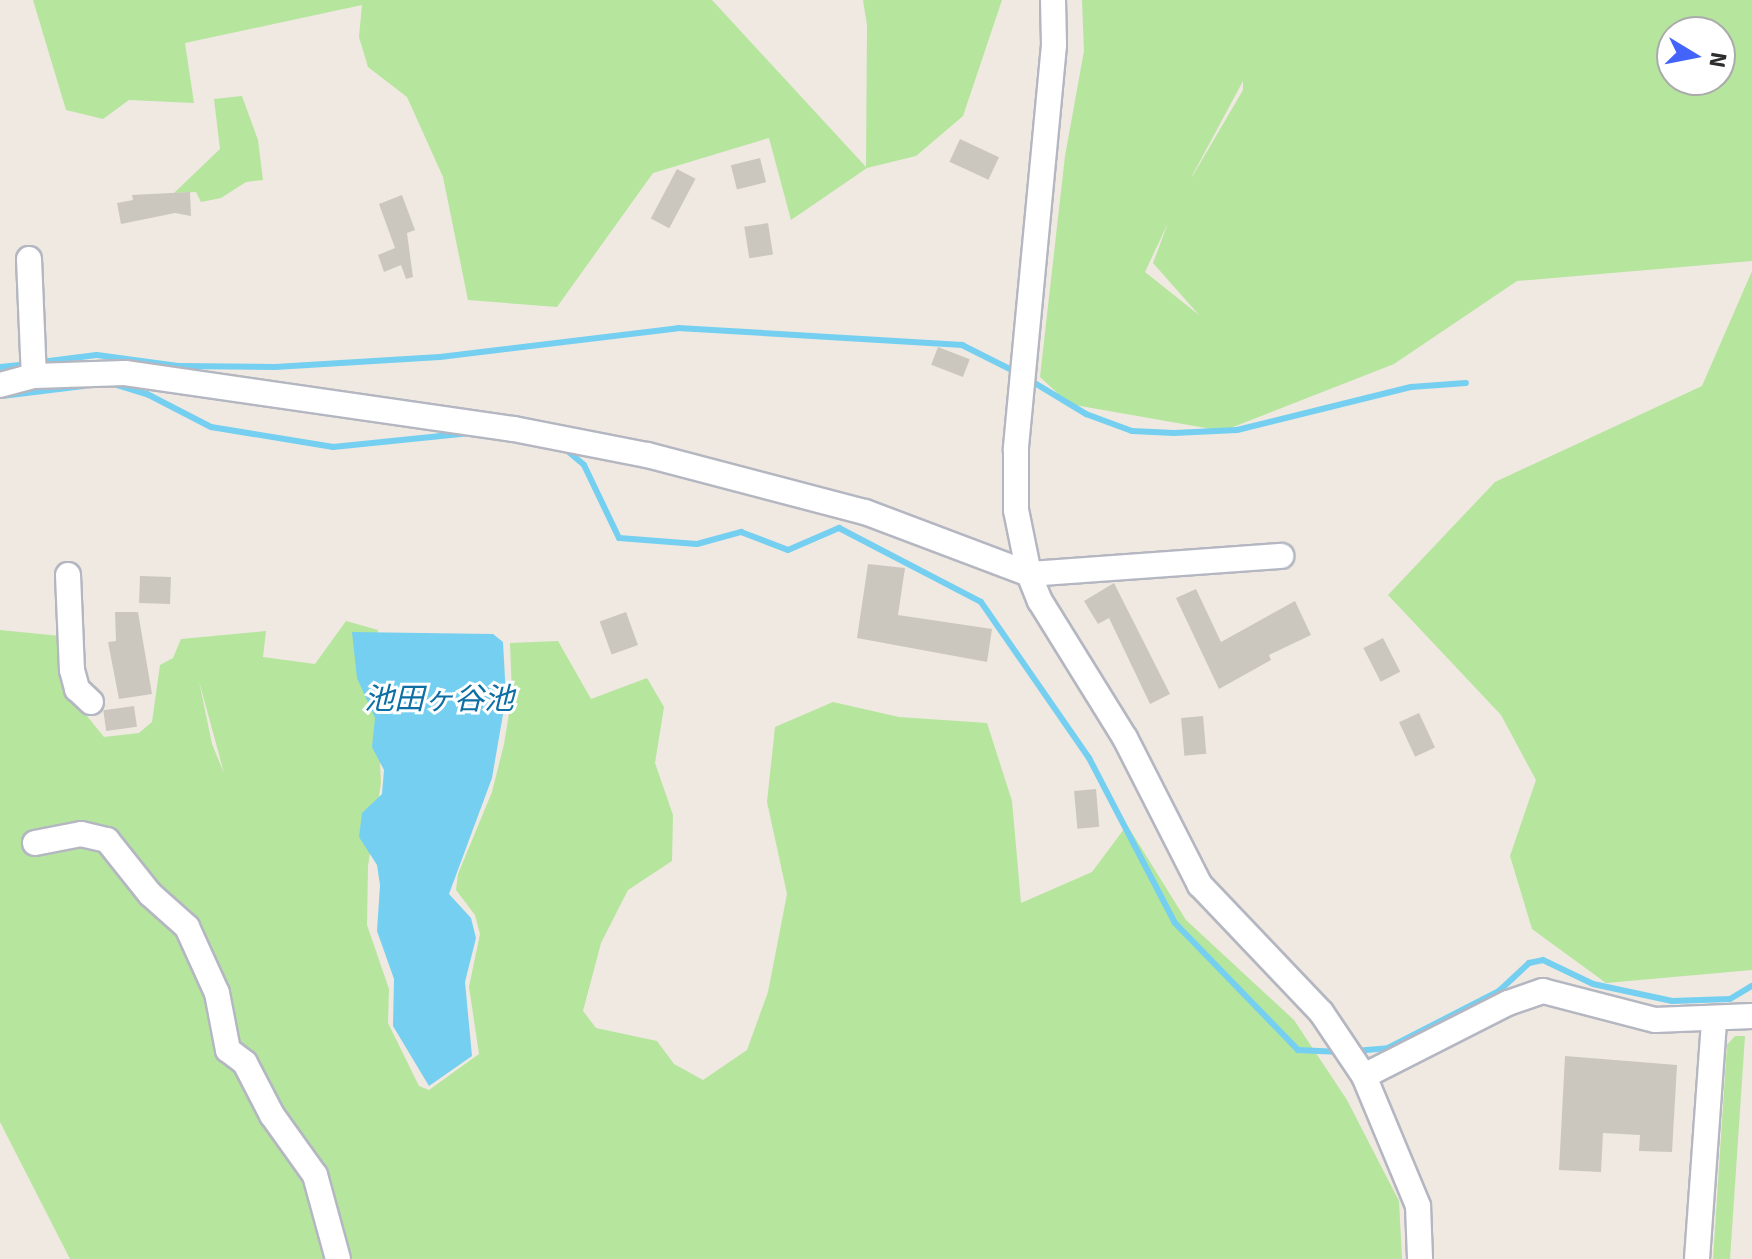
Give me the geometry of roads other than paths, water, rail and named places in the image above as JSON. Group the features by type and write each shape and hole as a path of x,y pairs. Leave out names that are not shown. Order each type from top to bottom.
{"street":[{"path":"1053,0 1054,45 1016,450 1016,510 1029,574 1040,601 1125,738 1200,885 1321,1012 1364,1076 1418,1206 1420,1259"},
{"path":"29,259 34,376"},
{"path":"0,385 34,376 125,373 514,429 647,455 865,512 1029,574 1281,556"},
{"path":"68,575 72,670 77,689 91,702"},
{"path":"35,843 81,834 107,840 150,894 187,927 217,993 228,1050 245,1063 272,1115 315,1175 338,1259"},
{"path":"1364,1076 1508,1003 1543,991 1613,1014 1714,1021 1752,1016"},
{"path":"1697,1259 1714,1021"}],"water":[{"name":"池田ヶ谷池","path":"352,632 493,634 503,642 506,697 492,778 449,894 471,918 476,938 465,982 472,1056 429,1086 393,1026 394,979 377,931 380,885 377,865 359,837 362,813 382,794 384,770 372,747 375,718 357,678"}],"waterway":[{"path":"41,362 97,355 178,366 275,367 440,357 678,328 962,345 1018,373"},
{"path":"0,367 30,364"},
{"path":"1028,379 1086,414 1132,431 1174,433 1237,430 1411,387 1466,383"},
{"path":"110,383 147,394 211,427 333,447 470,433"},
{"path":"2,396 83,386"},
{"path":"564,448 584,465 619,538 697,544 741,532 788,550 839,528 981,602 1089,758 1175,923 1298,1050 1340,1052"},
{"path":"1355,1051 1388,1048 1499,991 1529,963 1543,960 1593,984 1672,1001 1730,999 1752,986"}]}
